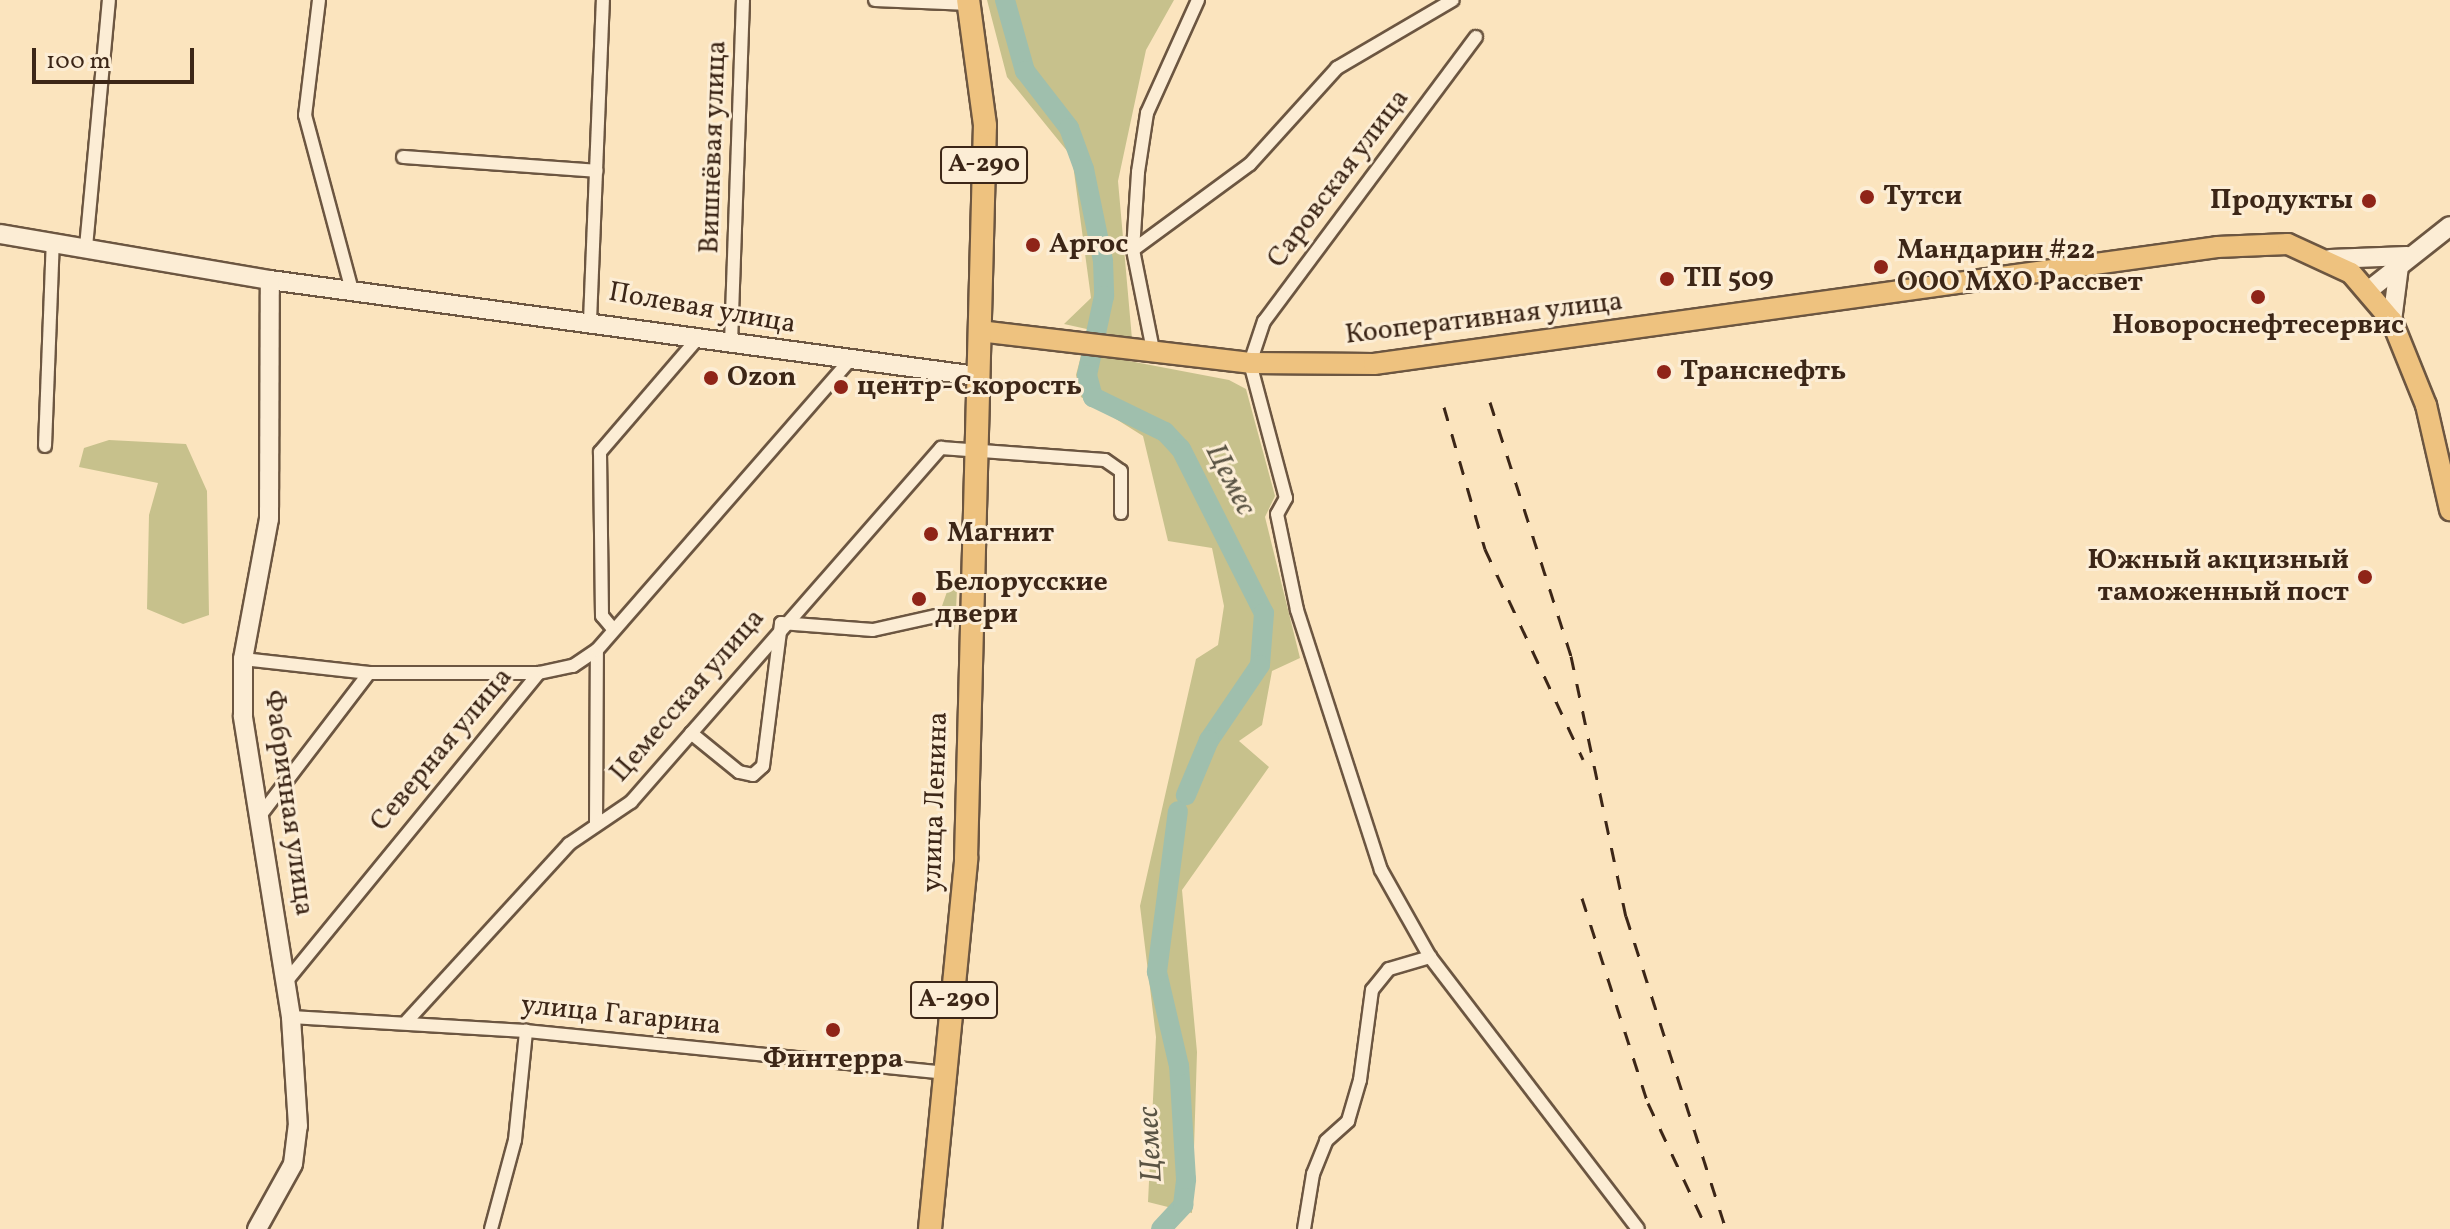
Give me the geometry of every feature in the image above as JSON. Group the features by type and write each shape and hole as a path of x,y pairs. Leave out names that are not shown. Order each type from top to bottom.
{"highway":[{"name":"А-290","path":"968,2 985,125 979,331"},
{"name":"улица Ленина","path":"930,1229 966,859 971,450 979,331"}],"main road":[{"name":"Кооперативная улица","path":"979,331 1251,360 1374,364 2257,243 2288,244 2330,259 2369,290 2392,321 2444,453 2450,510"}],"street":[{"path":"86,247 109,0"},
{"path":"319,0 305,115 352,290"},
{"name":"Полевая улица","path":"603,0 590,321 848,362 976,376"},
{"name":"Вишнёвая улица","path":"731,343 743,0"},
{"path":"875,0 968,2"},
{"path":"1153,350 1133,250 1147,113 1198,0"},
{"path":"1133,250 1250,164 1337,68 1453,0"},
{"name":"Саровская улица","path":"1251,360 1264,321 1476,37"},
{"path":"403,157 596,171"},
{"path":"2369,290 2450,226"},
{"path":"0,234 270,280 590,321"},
{"path":"45,446 53,241"},
{"path":"2330,259 2406,260"},
{"path":"2392,321 2406,260"},
{"name":"Фабричная улица","path":"257,1229 293,1164 291,1017 243,716 243,659 269,519 270,280"},
{"path":"613,629 602,616 600,452 698,338"},
{"path":"1251,360 1286,498 1277,514 1297,610 1323,699 1381,870 1430,957 1638,1229"},
{"name":"Северная улица","path":"285,983 539,673 573,666 597,650 848,362"},
{"name":"Цемесская улица","path":"407,1021 569,844 631,802 781,623 941,448 971,450"},
{"path":"971,450 1105,460 1121,471 1121,513"},
{"path":"691,733 739,772 753,775 763,766 781,623 873,630 936,616"},
{"path":"596,825 597,650"},
{"path":"243,659 369,673 539,673"},
{"path":"259,817 369,673"},
{"path":"1304,1229 1313,1174 1326,1141 1348,1121 1360,1080 1372,990 1389,969 1430,957"},
{"name":"улица Гагарина","path":"291,1017 407,1021 526,1031 946,1073"},
{"path":"491,1229 515,1140 526,1031"}],"shaded area":[{"path":"987,0 1174,0 1146,50 1118,181 1132,339 1064,324 1091,298 1072,157 1007,77"},
{"path":"1082,352 1229,380 1246,389 1275,496 1265,517 1300,658 1272,671 1262,725 1239,741 1269,767 1182,890 1197,1052 1192,1213 1148,1202 1156,1037 1140,906 1196,659 1218,645 1224,606 1212,548 1168,541 1143,436 1081,397 1076,375"},
{"path":"109,440 186,444 207,491 209,615 183,624 147,609 149,515 158,483 79,467 84,448"},
{"path":"949,586 957,589 955,630 942,606"}],"waterway":[{"name":"Цемес","path":"1005,0 1025,71 1069,128 1084,169 1103,261 1104,296 1087,375 1093,397 1165,432 1181,449 1264,613 1260,665 1209,740 1186,795"},
{"name":"Цемес","path":"1161,1229 1183,1205 1186,1179 1179,1066 1157,972 1178,811"}],"railway":[{"path":"1490,402 1571,656 1626,916 1726,1229"},
{"path":"1444,407 1485,549 1583,759"},
{"path":"1582,898 1648,1103 1707,1229"}],"place":[{"name":"Тутси","path":"1867,197"},
{"name":"Продукты","path":"2369,201"},
{"name":"Аргос","path":"1033,245"},
{"name":"Мандарин #22 ООО МХО Рассвет","path":"1881,267"},
{"name":"ТП 509","path":"1667,279"},
{"name":"Новороснефтесервис","path":"2258,297"},
{"name":"Транснефть","path":"1664,372"},
{"name":"Ozon","path":"711,378"},
{"name":"центр-Скорость","path":"841,387"},
{"name":"Магнит","path":"931,534"},
{"name":"Южный акцизный таможенный пост","path":"2365,577"},
{"name":"Белорусские двери","path":"919,599"},
{"name":"Финтерра","path":"833,1030"}]}
